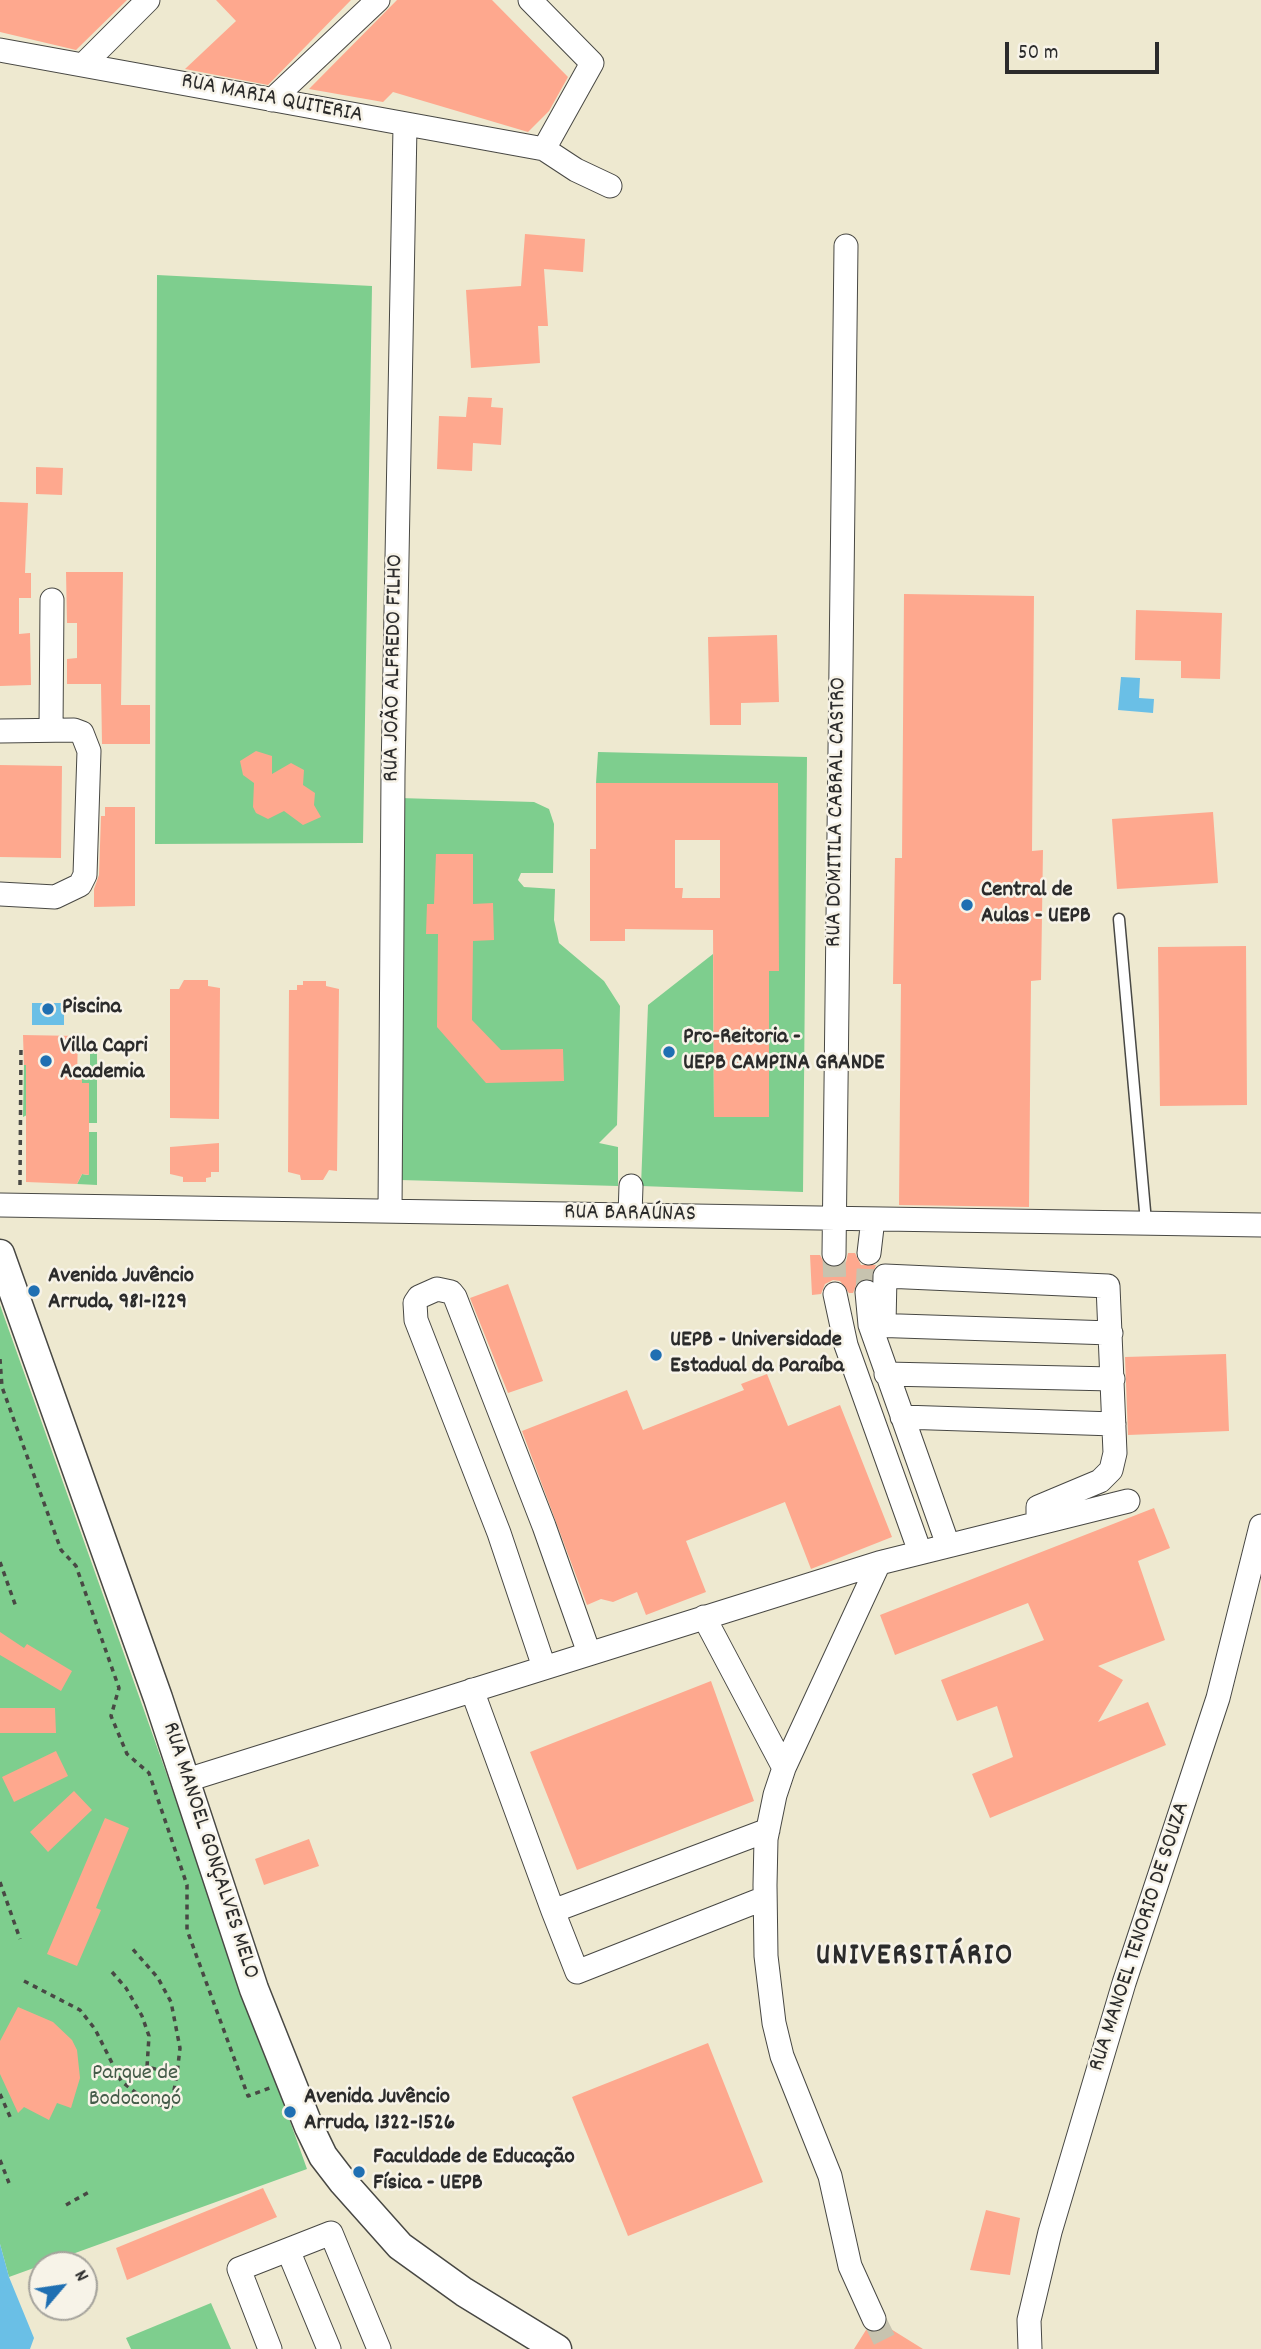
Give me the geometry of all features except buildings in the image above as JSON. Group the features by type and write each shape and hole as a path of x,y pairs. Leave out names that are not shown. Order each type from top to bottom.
{"street":[{"path":"85,64 148,0"},
{"path":"272,100 378,0"},
{"path":"530,0 592,62 544,149 576,170 610,186"},
{"name":"RUA MARIA QUITERIA","path":"0,50 544,149"},
{"name":"RUA JOÃO ALFREDO FILHO","path":"390,1211 405,125"},
{"name":"RUA DOMITILA CABRAL CASTRO","path":"834,1254 846,246"},
{"path":"51,730 52,600"},
{"path":"0,731 74,730 82,733 87,740 85,875 80,885 55,897 0,894"},
{"path":"630,1215 631,1186"},
{"name":"RUA BARAÚNAS","path":"0,1205 1261,1225"},
{"path":"869,1253 873,1219"},
{"name":"RUA MANOEL GONÇALVES MELO","path":"0,1254 187,1780 254,1989 288,2081 323,2156 366,2210 400,2246 550,2348"},
{"path":"877,1325 885,1276 1106,1285 1110,1289 1115,1453 1111,1471 1100,1481 1038,1507 1038,1523"},
{"path":"544,1667 499,1533 416,1320 415,1303 426,1293 443,1289 455,1297 589,1653"},
{"path":"920,1552 846,1345 835,1297 867,1296 877,1325 886,1374 948,1545"},
{"path":"877,1325 1111,1333"},
{"path":"886,1374 1113,1379"},
{"path":"902,1417 1114,1424"},
{"path":"187,1780 879,1563 1128,1501"},
{"name":"RUA MANOEL TENORIO DE SOUZA","path":"1031,2349 1029,2320 1050,2232 1124,1983 1217,1698 1261,1525"},
{"path":"873,2319 850,2266 830,2176 782,2056 770,1993 765,1898 768,1830 784,1768 879,1563"},
{"path":"704,1617 784,1768"},
{"path":"472,1690 576,1972 765,1898"},
{"path":"554,1911 768,1830"},
{"path":"270,2349 239,2269 331,2233 380,2349"},
{"path":"288,2250 329,2349"},
{"path":"1017,2349 1029,2320"}],"lane":[{"path":"1119,919 1146,1222"}],"path":[{"path":"20,1045 20,1191"},
{"path":"20,1125 26,1125"},
{"path":"0,1359 2,1387 61,1550 76,1566 120,1688 111,1716 127,1754 149,1773 186,1883 187,1930 248,2096 288,2081"},
{"path":"0,1562 16,1607"},
{"path":"75,1583 81,1579"},
{"path":"0,1882 20,1939"},
{"path":"179,1885 186,1883"},
{"path":"24,1981 80,2010 94,2029 121,2081 149,2103 171,2107 180,2048 171,2002 158,1978 131,1947"},
{"path":"112,1972 126,1988 142,2016 149,2036 147,2067 177,2074"},
{"path":"0,2094 11,2119"},
{"path":"0,2160 9,2183"},
{"path":"66,2205 89,2192"}],"green space":[{"path":"157,275 372,286 363,843 155,844"},
{"path":"598,752 807,757 803,1192 641,1186 648,1005 713,954 714,1117 769,1117 769,971 778,784 596,783"},
{"path":"399,798 534,802 549,809 554,824 553,873 521,873 518,880 524,887 555,889 554,920 559,943 604,981 620,1006 617,1125 599,1143 618,1147 618,1186 400,1180"},
{"path":"90,1050 97,1050 97,1123 88,1123 89,1083 23,1117 24,1065 37,1065 37,1070 90,1069"},
{"path":"88,1132 97,1132 97,1185 77,1184 82,1174 88,1175"},
{"name":"Parque de Bodocongó","path":"0,1305 307,2169 81,2251 28,2251 28,2270 9,2277 0,2244"},
{"path":"211,2303 231,2349 131,2349 126,2338"}],"water":[{"path":"1121,677 1140,678 1139,698 1154,699 1153,713 1118,710"},
{"name":"Piscina","path":"32,1003 64,1003 64,1025 32,1025"},
{"path":"0,2244 9,2277 34,2338 30,2349 0,2349"}],"tunnel":[{"path":"867,1292 869,1253"},
{"path":"834,1254 835,1294"},
{"path":"874,2319 889,2349"}],"place":[{"name":"Central de Aulas - UEPB","path":"967,905"},
{"name":"Piscina","path":"48,1009"},
{"name":"Pro-Reitoria - UEPB CAMPINA GRANDE","path":"669,1052"},
{"name":"Villa Capri Academia","path":"46,1061"},
{"name":"Avenida Juvêncio Arruda, 981-1229","path":"34,1291"},
{"name":"UEPB - Universidade Estadual da Paraíba","path":"656,1355"},
{"name":"Avenida Juvêncio Arruda, 1322-1526","path":"290,2112"},
{"name":"Faculdade de Educação Física - UEPB","path":"359,2172"}],"district":[{"name":"UNIVERSITÁRIO","path":"915,1959"}]}
